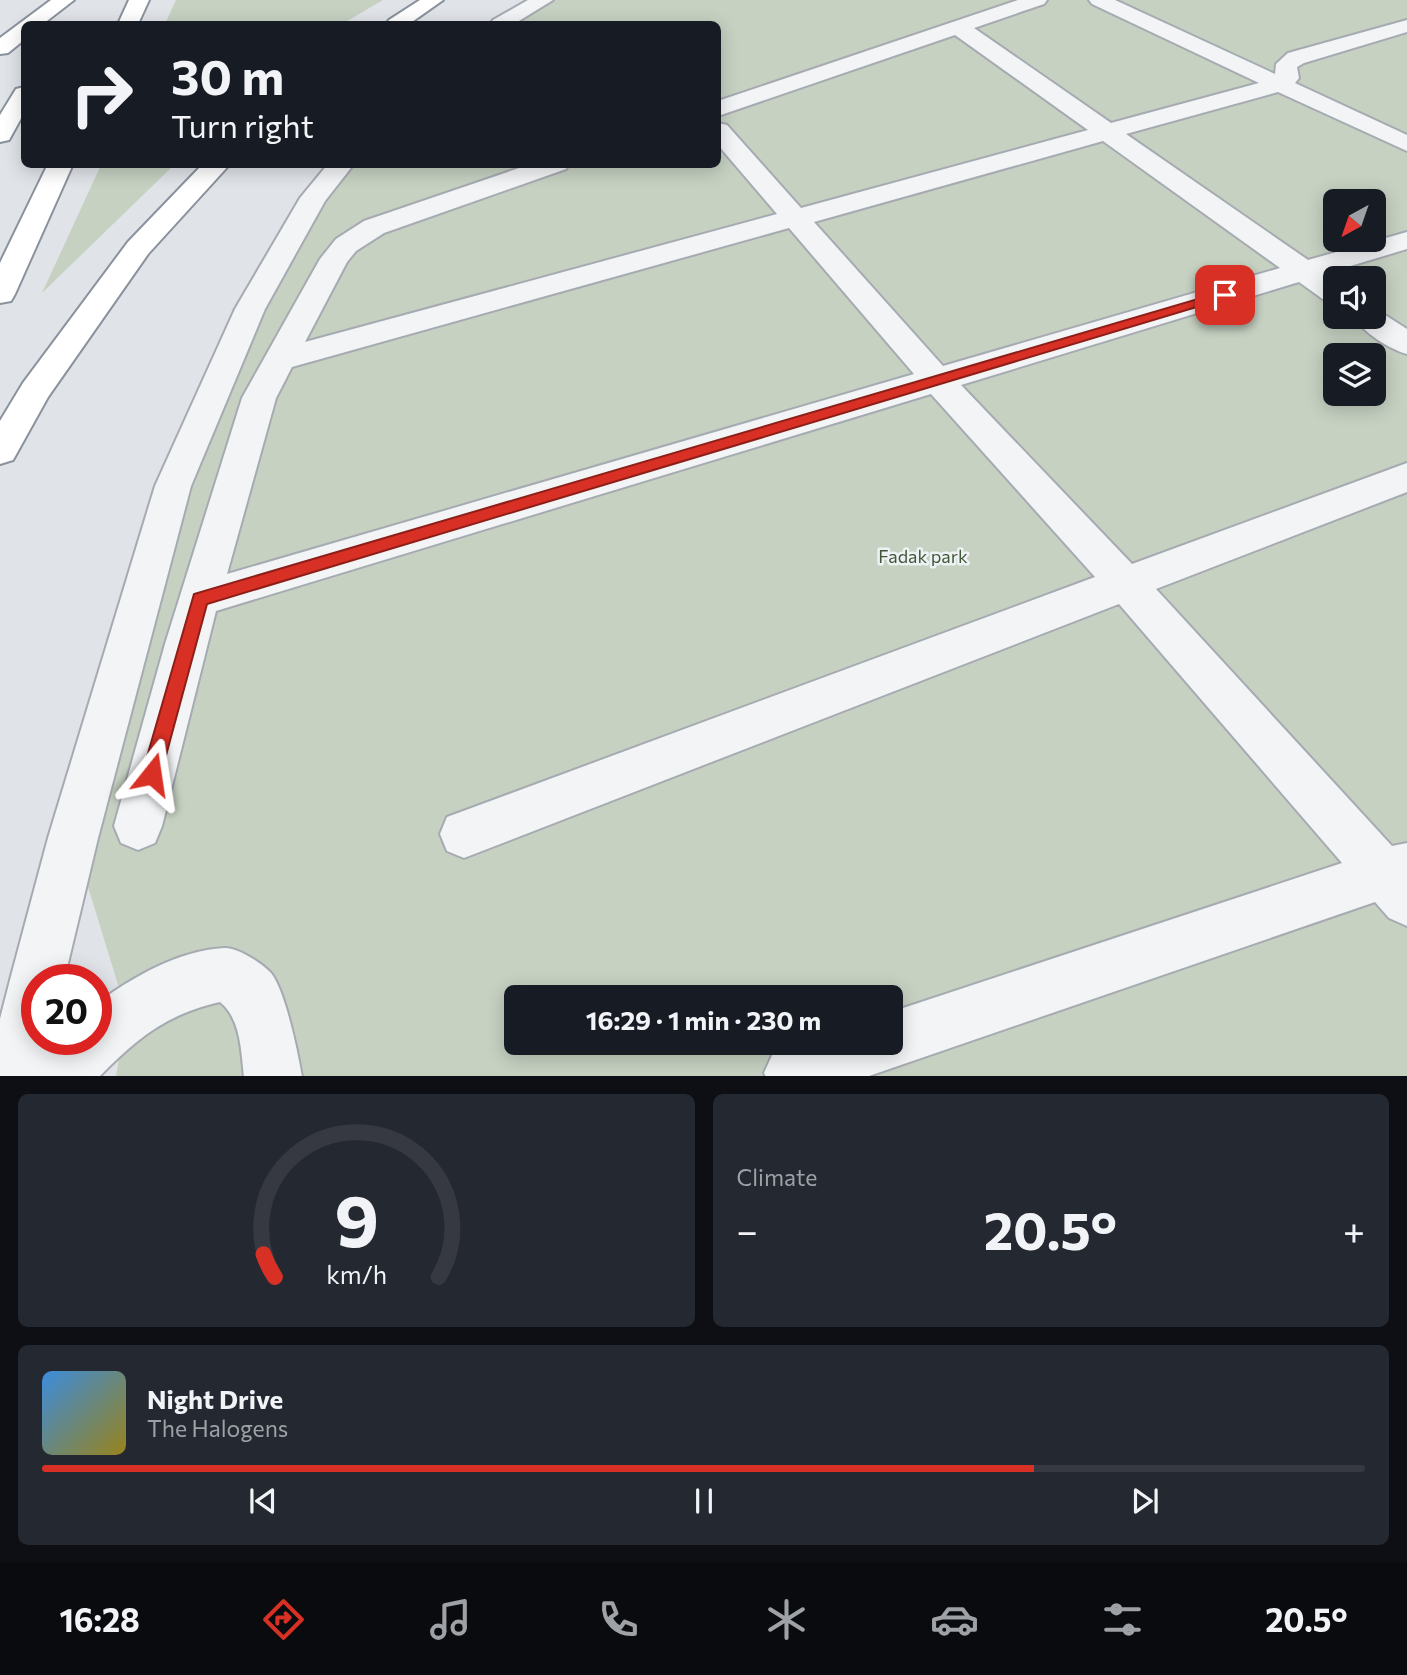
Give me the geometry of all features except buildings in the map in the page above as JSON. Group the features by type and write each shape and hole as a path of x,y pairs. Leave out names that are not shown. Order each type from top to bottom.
{"highway":[{"path":"35,21 64,0"},
{"path":"68,21 80,0"},
{"path":"129,21 139,0"},
{"path":"400,21 432,0"},
{"path":"0,48 21,32"},
{"path":"0,135 21,99"},
{"path":"0,294 59,168"},
{"path":"0,451 35,391 138,248 214,168"}],"street":[{"path":"505,21 543,0"},
{"path":"721,109 1037,0"},
{"path":"1099,0 1407,144"},
{"path":"279,360 1278,85 1288,78 1285,71 1287,64 1296,58 1407,26"},
{"path":"958,27 1323,284"},
{"path":"721,133 937,380 1399,880 903,1036"},
{"path":"41,964 73,838 173,486 250,309 313,198 339,168"},
{"path":"138,826 259,398 334,259 360,234 381,224 545,168"},
{"path":"200,599 1407,240"},
{"path":"1386,329 1407,344"},
{"path":"464,834 1407,477"},
{"path":"59,1076 84,1050 127,1014 178,986 226,974 252,993 267,1037 272,1076"},
{"path":"13,1076 21,1044"},
{"path":"793,1073 846,1055"}],"green space":[{"path":"176,0 383,0 347,21 166,21"},
{"name":"Fadak park","path":"543,0 1407,0 1407,1076 116,1076 127,1014 73,838 234,346 340,168 721,168 721,21 505,21"},
{"path":"100,168 171,168 42,293"}],"route":[{"path":"152,774 200,599 1225,295"}]}
